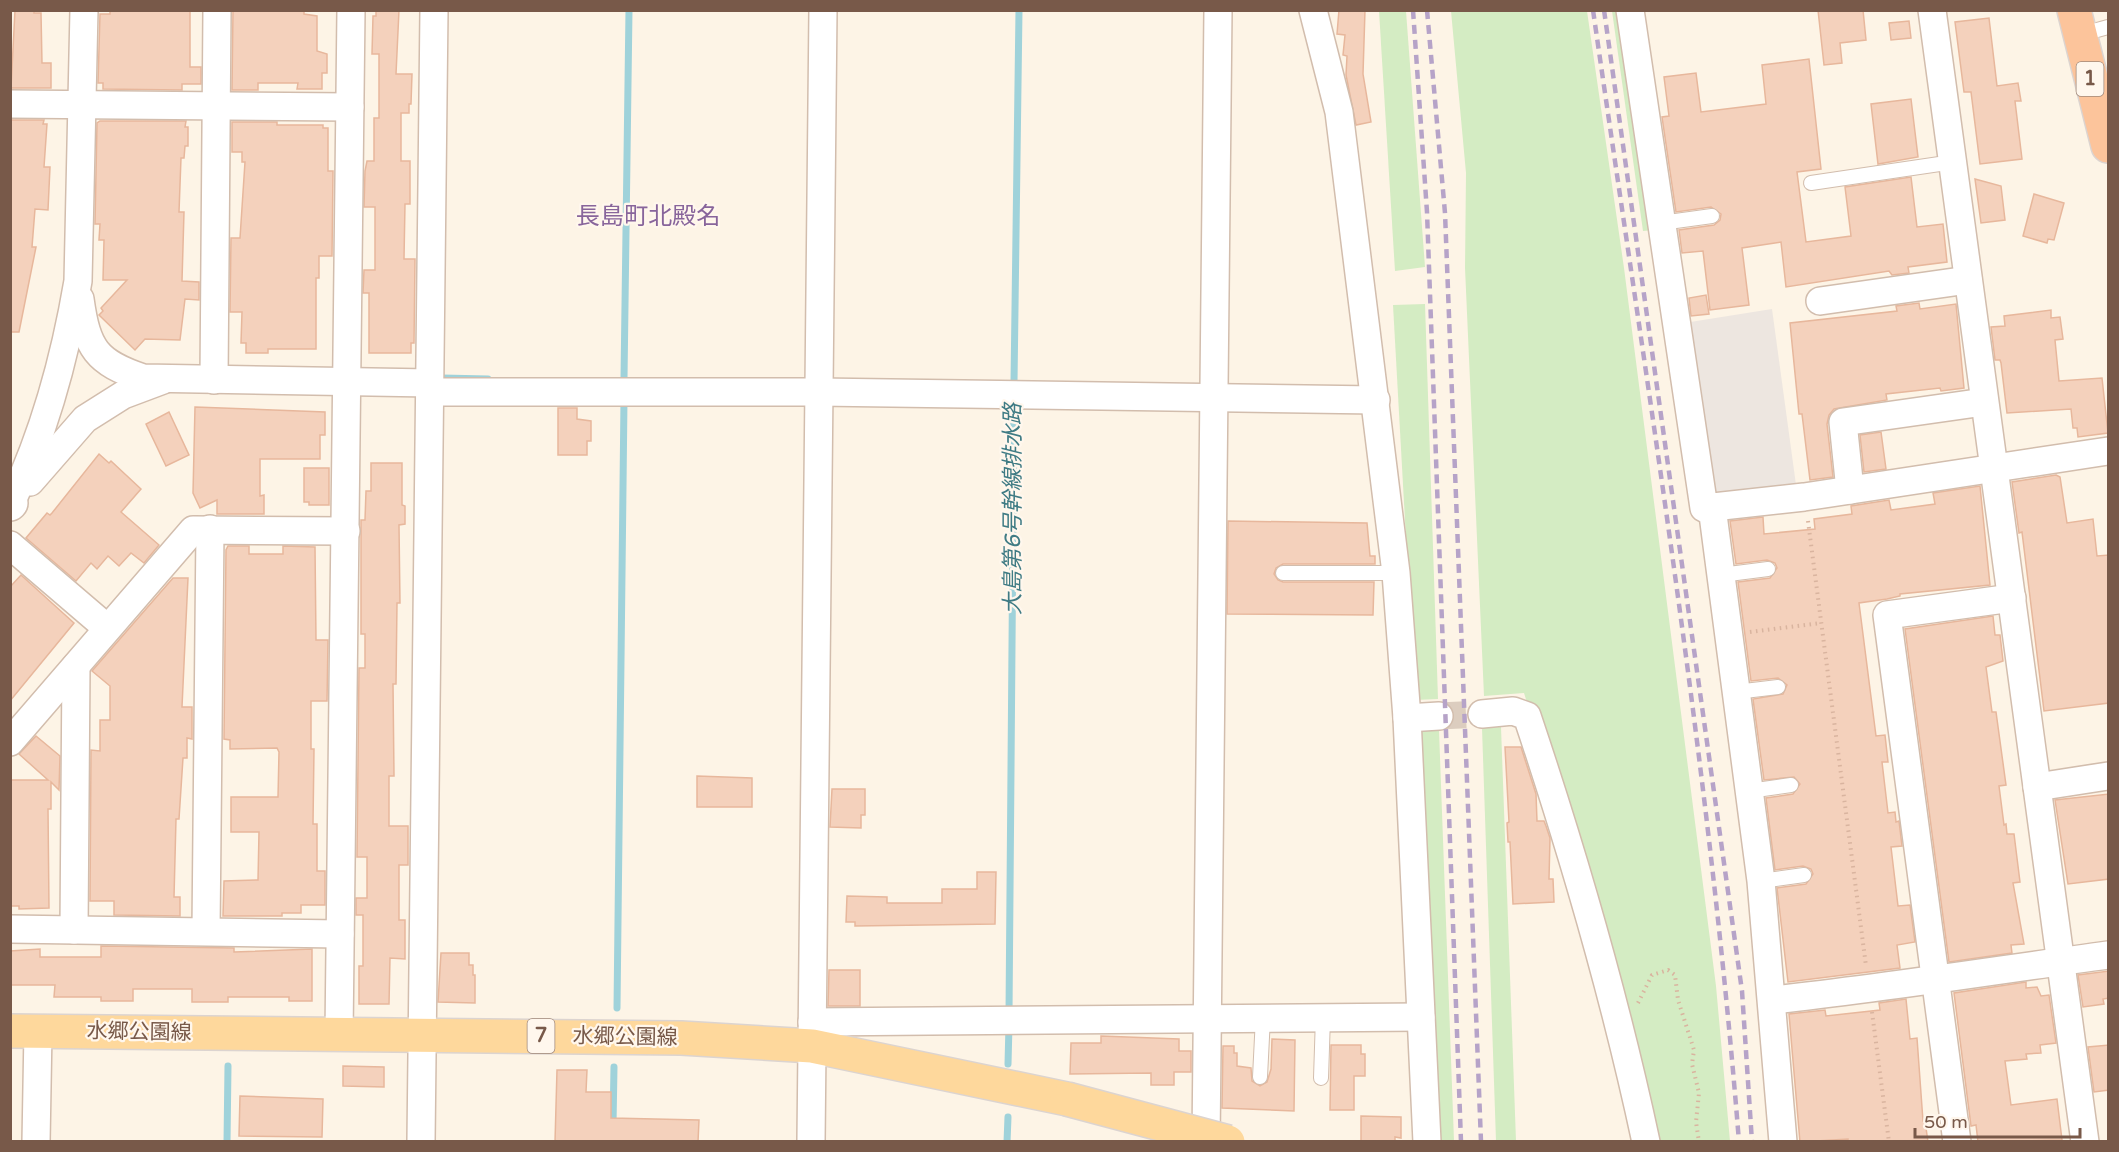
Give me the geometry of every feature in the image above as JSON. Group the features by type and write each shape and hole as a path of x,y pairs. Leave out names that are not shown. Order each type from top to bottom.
{"highway":[{"name":"1","path":"2087,24 2109,146"}],"main road":[{"name":"水郷公園線","path":"24,1031 681,1038 812,1034 1228,1142"}],"street":[{"path":"11,503 29,466 51,402 72,320 78,281 84,10"},
{"path":"214,380 217,10"},
{"path":"339,1035 351,10"},
{"path":"421,1142 434,10"},
{"path":"811,1142 823,10"},
{"path":"1206,1142 1218,10"},
{"path":"1313,10 1339,112 1396,573 1407,718 1427,1142"},
{"path":"1630,10 1704,508 1804,497 2109,451"},
{"path":"1932,10 2085,1142"},
{"path":"10,104 350,107"},
{"path":"1820,301 1968,280"},
{"path":"78,281 87,331 95,350 106,364 143,378 346,380 430,387 818,385 1016,395 1376,400"},
{"path":"11,503 85,419 123,395 167,379"},
{"path":"1850,490 1843,422 1984,402"},
{"path":"1712,507 1761,881 1773,1000 1783,1142"},
{"path":"206,931 210,529"},
{"path":"10,742 193,530 345,531"},
{"path":"10,545 107,628"},
{"path":"1957,1142 1887,615 2012,598"},
{"path":"74,930 76,666"},
{"path":"1482,714 1513,711 1527,716 1564,827 1623,1033 1646,1142"},
{"path":"1407,718 1439,716"},
{"path":"2037,787 2109,776"},
{"path":"10,929 340,934"},
{"path":"1773,1000 1869,990 1934,978 2109,955"},
{"path":"812,1034 1008,1020 1421,1017"},
{"path":"24,1031 36,1142"}],"lane":[{"path":"1811,183 1953,162"},
{"path":"1661,223 1713,216"},
{"path":"1720,575 1768,569"},
{"path":"1283,573 1396,573"},
{"path":"1736,692 1778,687"},
{"path":"1749,791 1791,785"},
{"path":"1761,881 1804,875"},
{"path":"1260,1077 1263,1017"},
{"path":"1322,1078 1323,1017"}],"path":[{"path":"1804,497 1889,1142"},
{"path":"1729,635 1821,623"},
{"path":"1623,1033 1652,975 1668,970 1675,975 1678,1000 1694,1050 1692,1064 1699,1093 1696,1122 1699,1142"}],"shaded area":[{"path":"1772,309 1796,485 1720,496 1712,491 1684,323"}],"green space":[{"path":"1379,11 1406,11 1425,267 1395,271"},
{"path":"1451,11 1587,11 1624,268 1716,986 1730,1141 1652,1141 1604,946 1524,693 1484,696 1465,268 1466,173"},
{"path":"1612,11 1622,11 1654,230 1643,231"},
{"path":"1425,304 1438,699 1415,700 1393,305"},
{"path":"1501,727 1516,1142 1496,1141 1482,728"},
{"path":"1415,730 1439,730 1454,1141 1436,1141"}],"building":[{"path":"15,10 34,10 34,13 41,13 42,63 51,63 51,88 11,88"},
{"path":"110,10 190,10 190,67 201,67 201,84 182,84 182,90 103,89 103,83 98,83 100,14 110,14"},
{"path":"233,10 304,11 304,14 317,16 317,51 327,54 327,73 322,73 322,89 297,89 298,83 258,83 258,90 232,90"},
{"path":"376,10 399,10 396,74 412,74 409,113 401,113 401,161 410,161 410,204 405,204 404,259 415,259 414,343 411,343 411,353 369,353 369,293 363,293 364,270 375,270 375,207 364,207 365,171 367,161 374,161 374,118 379,118 379,54 372,54 373,16 376,16"},
{"path":"1339,10 1365,10 1363,74 1371,122 1356,125 1346,75 1347,56 1343,55 1345,35 1337,34"},
{"path":"1818,10 1863,10 1866,40 1840,43 1842,63 1824,65"},
{"path":"1989,18 1997,86 2018,83 2021,101 2015,101 2022,159 1980,164 1971,92 1964,92 1955,22"},
{"path":"1909,21 1911,38 1891,40 1889,23"},
{"path":"1809,59 1821,169 1797,172 1806,242 1851,236 1845,187 1911,177 1917,227 1943,224 1947,262 1908,267 1909,273 1892,275 1889,271 1786,287 1781,242 1742,248 1749,305 1710,310 1703,251 1682,253 1679,230 1714,225 1720,220 1721,214 1711,207 1676,212 1662,117 1669,116 1664,77 1696,73 1701,112 1766,104 1762,65"},
{"path":"1911,99 1918,157 1878,164 1871,104"},
{"path":"11,120 44,120 43,124 47,124 44,167 50,167 48,210 35,209 32,247 36,247 19,332 10,332"},
{"path":"100,121 186,121 188,146 185,146 184,158 181,158 179,212 184,212 182,281 199,282 199,300 185,299 180,340 145,339 135,350 99,315 103,311 101,308 127,280 103,280 104,240 99,240 100,224 95,224 97,123"},
{"path":"232,122 277,122 277,125 323,125 323,128 328,128 328,171 333,171 332,256 319,256 319,278 316,278 316,349 268,349 268,353 246,353 246,343 241,343 242,312 230,312 231,238 240,238 245,162 242,162 242,152 232,152"},
{"path":"1975,179 2001,186 2005,220 1981,223"},
{"path":"2034,194 2064,203 2054,240 2048,239 2047,243 2023,236"},
{"path":"1706,295 1709,314 1691,316 1689,298"},
{"path":"1919,303 1920,309 1956,304 1964,388 1941,391 1940,388 1886,394 1887,400 1834,409 1829,415 1827,424 1833,477 1810,480 1802,414 1799,414 1790,323 1897,311 1896,306"},
{"path":"2051,310 2051,318 2060,317 2063,339 2055,340 2059,381 2102,378 2108,433 2078,437 2077,428 2073,428 2071,409 2007,413 2001,363 2000,360 1995,360 1991,327 2005,326 2004,316"},
{"path":"195,407 325,412 325,435 320,435 320,459 260,459 260,496 264,495 264,514 217,514 217,500 200,508 193,493"},
{"path":"558,408 577,408 577,419 591,421 591,441 587,441 587,455 558,455"},
{"path":"169,412 189,455 166,466 146,424"},
{"path":"1881,432 1886,469 1864,472 1860,435"},
{"path":"99,454 109,463 111,461 141,489 121,512 159,545 144,563 131,553 119,566 108,556 97,569 91,563 76,581 26,538 47,513 50,515 52,513"},
{"path":"371,463 402,463 402,505 405,506 405,524 399,525 400,603 397,603 396,684 393,684 394,776 389,776 389,826 408,826 408,865 399,865 399,920 405,920 405,959 390,958 389,1004 359,1004 359,966 363,966 363,915 356,915 356,898 367,898 367,857 357,857 359,668 365,668 365,634 361,634 361,520 365,520 366,491 371,491"},
{"path":"304,468 329,468 329,505 309,505 309,502 304,502"},
{"path":"2056,475 2060,477 2067,523 2093,519 2097,556 2109,555 2109,703 2044,711 2022,532 2019,533 2012,482"},
{"path":"1980,486 1990,585 1900,594 1900,596 1887,599 1859,603 1876,736 1885,735 1888,762 1882,762 1888,813 1895,812 1896,822 1899,821 1902,846 1891,847 1898,906 1910,905 1915,942 1897,945 1900,968 1788,982 1777,888 1806,884 1813,874 1811,869 1803,866 1775,870 1766,798 1793,794 1800,784 1794,777 1764,780 1753,699 1783,694 1787,685 1778,678 1751,681 1738,582 1770,578 1777,568 1775,563 1767,560 1736,564 1730,521 1763,517 1764,534 1815,529 1814,519 1852,514 1851,506 1889,500 1891,510 1935,504 1933,493"},
{"path":"1228,521 1367,523 1370,556 1375,556 1375,564 1283,564 1276,568 1274,574 1278,580 1283,582 1374,582 1373,615 1227,614"},
{"path":"228,546 249,546 249,554 283,554 283,546 315,547 316,640 328,640 327,701 311,701 311,749 314,749 313,824 317,824 317,871 325,871 325,905 301,905 301,913 282,913 282,916 223,916 224,881 258,880 259,832 231,832 231,797 278,797 279,752 277,748 230,749 230,740 224,739 226,550"},
{"path":"21,575 74,623 10,701 10,587"},
{"path":"173,578 188,578 182,707 192,707 192,739 187,738 187,758 183,758 179,819 176,819 174,897 180,897 180,916 114,915 114,901 90,901 91,750 100,751 100,720 110,720 110,686 92,671"},
{"path":"1993,616 1995,635 2000,635 2003,661 1986,667 1992,712 1996,712 2006,785 1999,786 2004,825 2006,824 2007,834 2014,834 2020,882 2013,883 2024,944 2011,945 2012,953 1949,962 1905,629"},
{"path":"36,736 60,756 59,790 51,782 51,809 48,809 49,908 19,909 19,906 10,906 10,780 48,780 19,754"},
{"path":"1505,747 1521,747 1536,794 1537,821 1544,821 1550,838 1549,879 1553,879 1554,902 1513,904 1507,823 1509,822"},
{"path":"697,776 752,778 752,807 697,807"},
{"path":"832,789 865,789 865,815 861,815 861,828 830,827"},
{"path":"2109,794 2109,879 2068,884 2055,800"},
{"path":"977,872 996,872 995,924 855,926 855,922 846,922 847,896 887,897 887,903 942,903 942,889 977,889"},
{"path":"101,946 234,948 234,952 312,949 312,1001 289,1001 289,997 228,997 228,1002 192,1002 192,989 133,989 133,1001 101,1001 101,997 54,997 55,985 10,985 10,951 40,949 40,957 101,957"},
{"path":"441,953 469,953 469,965 473,965 473,975 475,975 475,1003 438,1002"},
{"path":"829,970 860,970 860,1006 828,1006"},
{"path":"2109,971 2109,998 2103,999 2104,1004 2083,1007 2078,975"},
{"path":"2026,982 2026,988 2037,987 2041,996 2049,995 2056,1043 2040,1045 2041,1053 2026,1054 2027,1059 2005,1061 2011,1105 2057,1099 2062,1140 1978,1142 1976,1125 1971,1126 1954,993"},
{"path":"1906,999 1910,1039 1917,1038 1923,1121 1925,1121 1928,1142 1848,1142 1848,1139 1800,1142 1789,1014 1825,1010 1826,1016 1880,1010 1879,1003"},
{"path":"1101,1036 1179,1039 1179,1051 1191,1051 1191,1072 1174,1072 1174,1085 1151,1085 1151,1073 1070,1074 1071,1043 1101,1043"},
{"path":"1272,1039 1295,1040 1294,1111 1222,1108 1223,1046 1234,1046 1234,1053 1237,1053 1237,1066 1251,1068 1252,1081 1260,1086 1267,1082 1271,1069"},
{"path":"1331,1045 1361,1045 1361,1054 1365,1054 1365,1076 1354,1076 1354,1110 1330,1110"},
{"path":"2109,1045 2109,1090 2094,1092 2088,1047"},
{"path":"343,1066 384,1067 384,1087 343,1086"},
{"path":"557,1070 587,1070 586,1092 611,1092 611,1118 699,1120 698,1142 555,1142"},
{"path":"240,1096 323,1099 322,1137 239,1136"},
{"path":"1361,1116 1401,1117 1401,1138 1395,1137 1395,1142 1361,1142"}],"waterway":[{"path":"624,379 629,10"},
{"path":"1014,383 1019,10"},
{"name":"大島第6号幹線排水路","path":"442,378 488,379"},
{"path":"617,1008 624,400"},
{"name":"大島第6号幹線排水路","path":"1009,1014 1014,401"},
{"name":"大島第6号幹線排水路","path":"1008,1064 1009,1025"},
{"path":"227,1142 228,1066"},
{"path":"613,1125 614,1067"},
{"name":"大島第6号幹線排水路","path":"1007,1142 1008,1117"}],"tunnel":[{"path":"1439,716 1482,714"}],"railway":[{"path":"1413,10 1427,212 1461,1142"},
{"path":"1427,10 1445,213 1481,1142"},
{"path":"1593,10 1694,717 1711,858 1739,1142"},
{"path":"1604,10 1742,991 1752,1142"}],"district":[{"name":"長島町北殿名","path":"648,216"}]}
